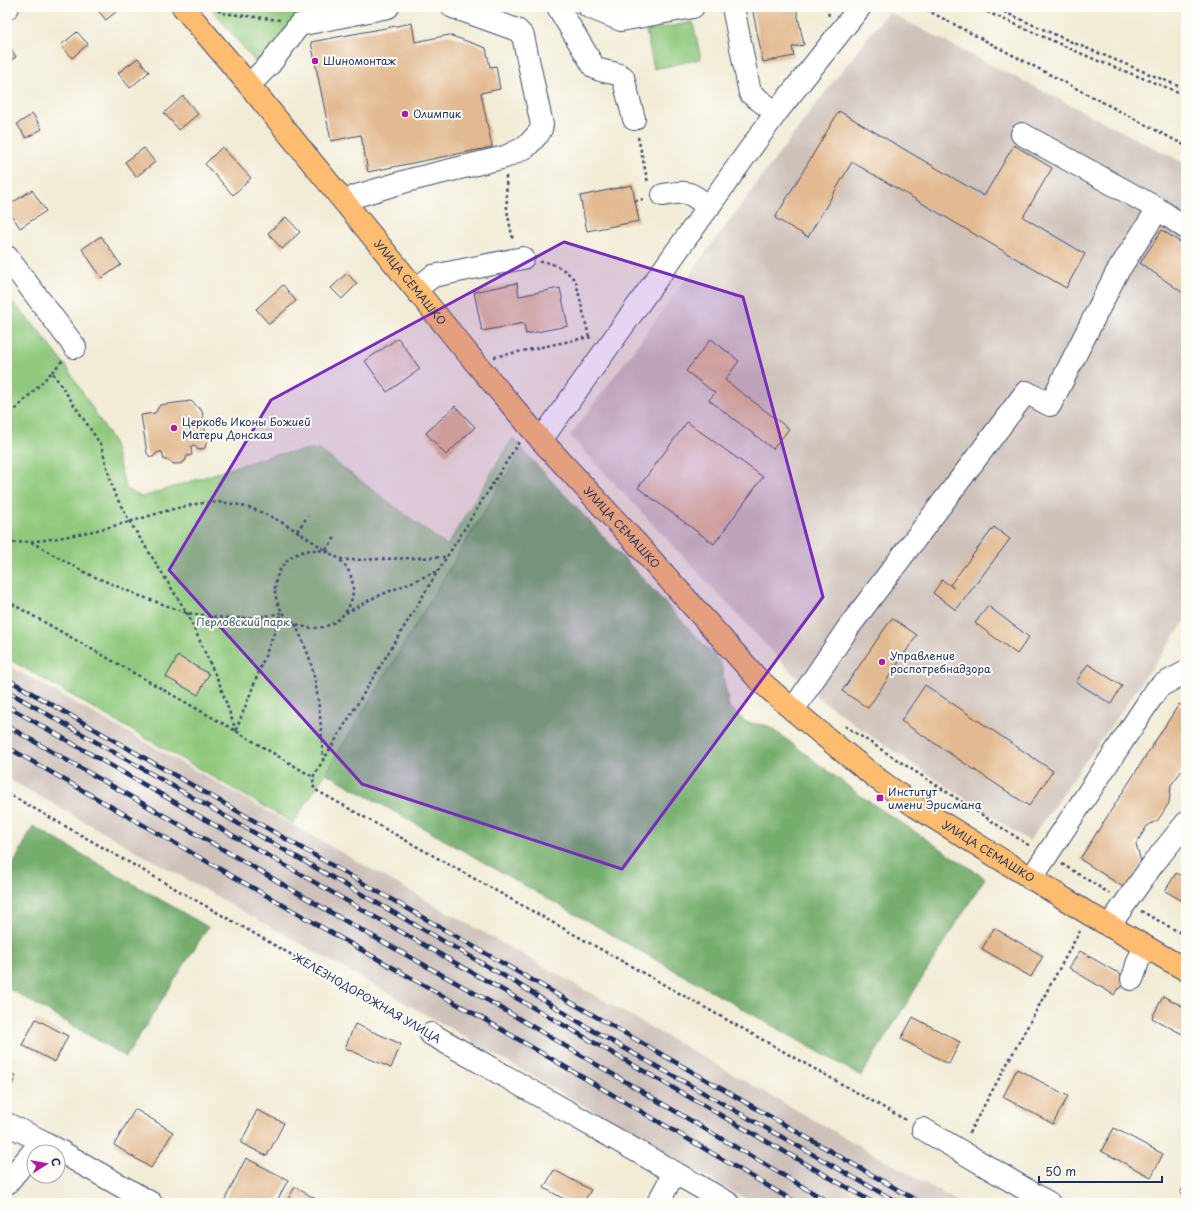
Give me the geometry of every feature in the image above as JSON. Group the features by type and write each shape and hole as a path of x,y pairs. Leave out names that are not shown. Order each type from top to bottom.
{"main road":[{"name":"УЛИЦА СЕМАШКО","path":"183,7 416,289 474,361 532,438 634,540 758,679 873,776 915,806 1109,926 1145,953 1186,970"}],"street":[{"path":"249,85 270,64 299,25 388,7"},
{"path":"346,203 356,196 410,180 505,157 526,147 541,130 542,125 523,36 517,30 453,7"},
{"path":"558,7 594,67 598,70 618,74 623,77 634,119"},
{"path":"589,7 621,20 693,7"},
{"path":"733,7 750,93 776,113"},
{"path":"532,438 598,343 709,207 776,113 860,7"},
{"path":"1022,134 1158,209 1186,228"},
{"path":"657,192 687,192 709,207"},
{"path":"793,710 848,628 1026,392 1050,405 1116,274 1158,209"},
{"path":"7,257 75,347"},
{"path":"416,289 433,276 520,258"},
{"path":"1031,879 1157,689 1162,684 1182,678"},
{"path":"1109,926 1153,864 1186,823"},
{"path":"1132,979 1135,974 1136,964 1145,953"},
{"name":"ЖЕЛЕЗНОДОРОЖНАЯ УЛИЦА","path":"431,1034 728,1203"},
{"path":"7,1124 42,1141 151,1203"},
{"path":"923,1129 1049,1203"},
{"path":"7,1183 42,1141"},
{"path":"658,1203 674,1173"}],"path":[{"path":"213,7 222,13 269,18 299,25"},
{"path":"921,7 1186,146"},
{"path":"976,7 1096,60 1186,95"},
{"path":"993,7 1074,43 1186,89"},
{"path":"634,119 657,192"},
{"path":"495,364 490,358 598,343 574,278 548,262 533,263 520,258 507,210 505,157"},
{"path":"7,418 52,372 101,444 114,493 130,522 187,613 220,685 236,731"},
{"path":"532,438 438,571 313,777 314,789 923,1129"},
{"path":"7,543 31,542 130,522 192,505 214,502 237,505 263,513 297,531 340,559 348,568 354,591 346,614"},
{"path":"297,531 308,516"},
{"path":"326,550 336,536"},
{"path":"31,542 88,574 140,596 187,613 225,618 253,618 282,613"},
{"path":"330,553 319,550 307,550 287,560 280,569 276,580 275,591 277,603 282,613 294,623 302,627 314,629 326,627 337,622 346,614 371,599 438,571"},
{"path":"340,559 448,557"},
{"path":"7,601 236,731 313,777"},
{"path":"236,731 282,613"},
{"path":"294,623 307,653 312,670 320,713 323,761"},
{"path":"841,724 1024,843 1047,855"},
{"name":"ЖЕЛЕЗНОДОРОЖНАЯ УЛИЦА","path":"7,793 431,1034"},
{"path":"968,1134 1083,925"}],"highlighted area":[{"path":"564,242 743,297 823,597 622,869 362,784 169,570 271,400"}],"shaded area":[{"path":"888,12 1186,164 1186,620 1029,841 871,736 818,697 796,677 570,436 819,100"},
{"path":"7,665 451,914 960,1203 752,1203 439,1022 7,778"}],"green space":[{"path":"210,7 309,7 296,18 257,64"},
{"path":"693,22 701,59 654,69 646,31"},
{"name":"Перловский парк","path":"7,296 39,331 66,366 113,441 126,489 142,497 273,455 318,449 447,546 513,438 522,449 326,773 293,823 7,658"},
{"path":"522,449 721,663 729,707 746,722 769,726 861,796 985,878 861,1076 326,773"},
{"path":"33,826 208,927 126,1057 8,988 7,989 7,877"}],"building":[{"path":"95,7 122,7 106,20"},
{"path":"752,7 796,7 804,45 792,47 794,56 763,62"},
{"name":"Олимпик","path":"412,23 415,42 449,35 486,48 490,67 496,66 500,89 481,93 492,147 368,172 361,135 331,141 311,42"},
{"path":"77,32 88,44 72,58 61,45"},
{"path":"7,42 16,57 7,62"},
{"path":"138,58 149,72 130,88 118,73"},
{"path":"183,96 198,114 179,130 164,113"},
{"path":"839,111 984,196 1014,145 1052,168 1023,217 1085,254 1066,288 852,162 808,237 775,218"},
{"path":"33,114 42,129 26,138 17,124"},
{"path":"222,147 251,178 233,195 205,164"},
{"path":"144,148 155,162 136,177 125,162"},
{"path":"632,185 639,221 587,231 580,196"},
{"path":"32,190 46,211 20,228 7,206"},
{"path":"286,217 300,232 282,249 268,233"},
{"path":"1162,230 1186,246 1186,295 1140,263"},
{"path":"101,236 121,265 102,278 82,249"},
{"path":"347,273 357,284 342,299 331,288"},
{"path":"517,283 519,296 560,288 568,326 526,334 524,323 482,331 474,292"},
{"path":"283,285 296,301 269,324 256,309"},
{"path":"398,338 420,369 387,392 365,361"},
{"path":"711,339 739,361 725,380 789,429 773,449 709,400 715,393 686,371"},
{"name":"Церковь Иконы Божией Матери Донская","path":"191,401 202,411 207,441 205,448 198,450 195,445 191,446 192,455 187,456 185,461 180,464 174,464 169,460 164,460 162,452 158,452 153,457 150,457 147,453 141,415 155,413 160,405"},
{"path":"455,406 475,427 446,455 426,433"},
{"path":"687,422 763,477 714,544 638,488"},
{"path":"994,527 1010,539 956,610 933,593 942,580 954,588 950,585"},
{"path":"988,606 1029,637 1017,654 975,623"},
{"path":"892,618 917,635 868,708 842,691"},
{"path":"178,656 209,674 198,695 166,677"},
{"path":"1088,664 1122,686 1111,704 1076,682"},
{"path":"925,685 1053,771 1029,806 901,721"},
{"path":"1179,704 1186,709 1186,767 1171,785 1169,803 1158,820 1147,826 1136,844 1142,865 1126,889 1080,859"},
{"path":"1176,873 1186,879 1186,903 1165,891"},
{"path":"994,928 1043,956 1031,977 982,949"},
{"path":"1080,951 1116,971 1124,978 1124,983 1120,989 1118,988 1114,995 1069,968"},
{"path":"1163,996 1186,1008 1186,1036 1152,1018"},
{"path":"913,1017 960,1042 949,1064 901,1039"},
{"path":"36,1019 68,1036 55,1062 22,1045"},
{"path":"355,1024 401,1044 391,1068 345,1048"},
{"path":"1017,1069 1068,1096 1053,1124 1003,1097"},
{"path":"7,1071 16,1076 9,1090 7,1089"},
{"path":"135,1109 173,1132 151,1168 114,1145"},
{"path":"257,1110 284,1123 267,1156 241,1143"},
{"path":"1114,1128 1163,1154 1151,1177 1101,1151"},
{"path":"246,1158 288,1180 276,1203 227,1203 224,1201"},
{"path":"554,1170 591,1190 583,1203 571,1203 544,1188"},
{"path":"1186,1183 1186,1196 1180,1193"},
{"path":"295,1187 319,1201 318,1203 286,1203"}],"railway":[{"path":"7,679 921,1203"},
{"path":"7,691 513,981 592,1030 899,1203"},
{"path":"7,706 874,1203"},
{"path":"7,726 349,923 496,1005 830,1203"},
{"path":"7,747 487,1021 797,1203"}],"place":[{"name":"Шиномонтаж","path":"315,61"},
{"name":"Олимпик","path":"405,114"},
{"name":"Церковь Иконы Божией Матери Донская","path":"174,428"},
{"name":"Управление роспотребнадзора","path":"882,662"},
{"name":"Институт имени Эрисмана","path":"880,798"}]}
